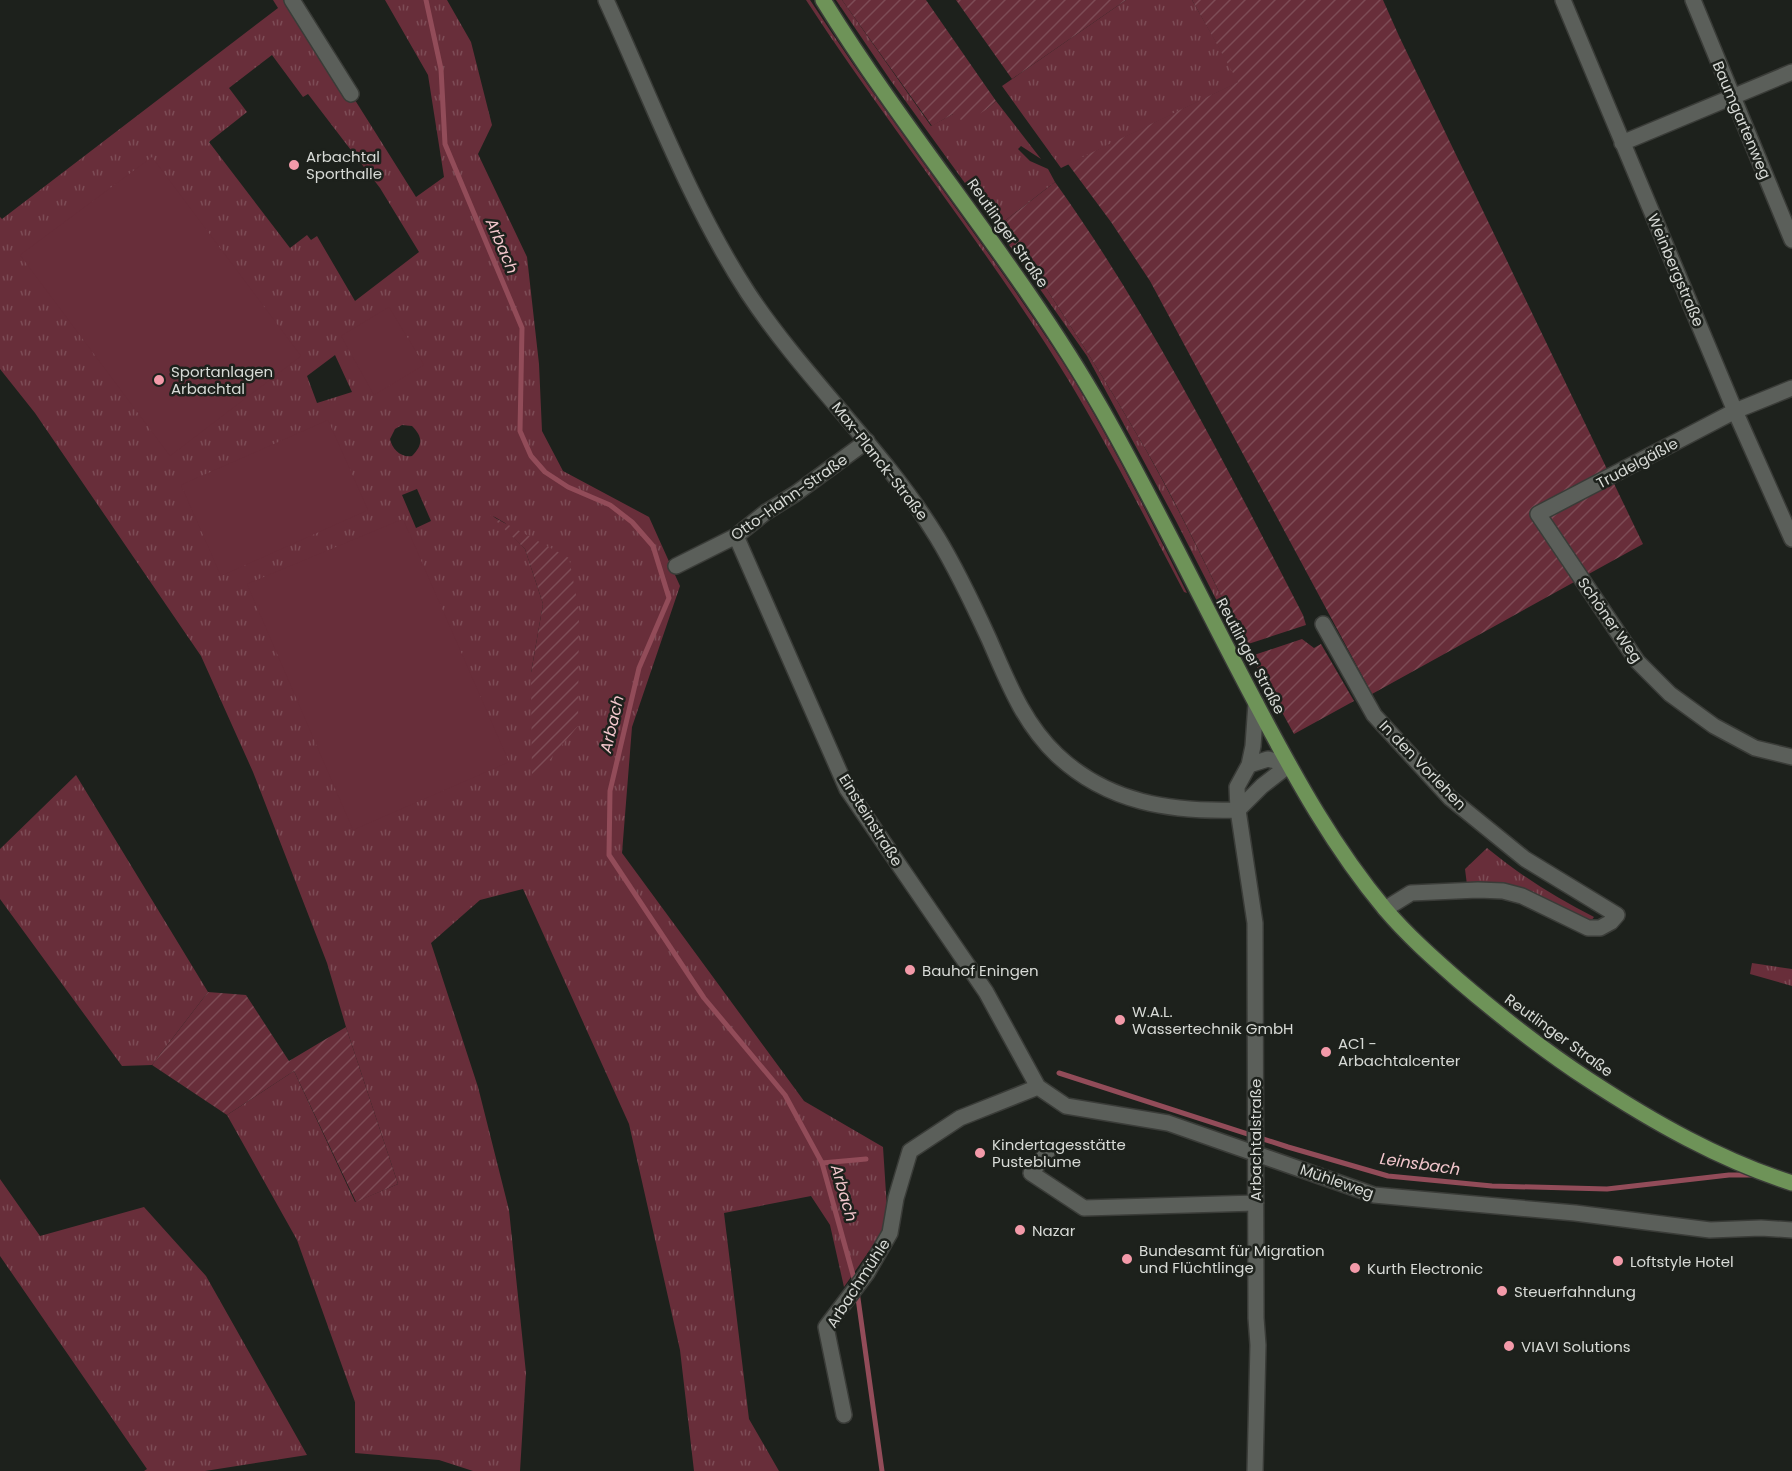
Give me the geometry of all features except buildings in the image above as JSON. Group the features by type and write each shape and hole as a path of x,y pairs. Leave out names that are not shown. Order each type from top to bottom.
{"main road":[{"name":"Reutlinger Straße","path":"824,0 862,59 1038,308 1069,356 1102,410 1140,480 1314,809 1342,852 1385,909 1433,958 1522,1034 1613,1096 1724,1158 1792,1183"}],"street":[{"path":"292,0 351,94"},
{"name":"Max-Planck-Straße","path":"606,0 675,155 703,214 730,263 774,329 910,496 942,546 972,602 1026,718 1039,737 1081,774 1109,791 1131,800 1184,809 1238,810"},
{"name":"Weinbergstraße","path":"1563,0 1736,411 1792,536"},
{"name":"Baumgartenweg","path":"1693,0 1792,240"},
{"path":"1622,142 1792,72"},
{"name":"Trudelgäßle","path":"1538,514 1736,411 1792,388"},
{"name":"Otto-Hahn-Straße","path":"676,566 736,536 867,441"},
{"name":"Schöner Weg","path":"1538,514 1637,661 1670,694 1714,726 1755,748 1792,758"},
{"name":"Einsteinstraße","path":"736,536 847,789 986,993 1038,1087"},
{"name":"In den Vorlehen","path":"1323,624 1374,715 1450,798 1525,858 1617,915 1611,922 1600,928 1588,927 1522,896 1503,891 1478,890 1411,893 1385,909"},
{"name":"Arbachtalstraße","path":"1256,703 1253,746 1249,765 1237,787 1238,810 1255,923 1258,1345 1256,1471"},
{"path":"1249,765 1268,759 1289,765"},
{"path":"1238,810 1262,786 1289,765"},
{"name":"Arbachmühle","path":"844,1415 826,1327 867,1273 890,1233 896,1198 910,1151 960,1118 1038,1087"},
{"name":"Mühleweg","path":"1038,1087 1066,1107 1168,1123 1374,1195 1575,1213 1710,1230 1761,1228 1792,1230"},
{"path":"1047,1153 1031,1173 1084,1208 1256,1203"}],"green space":[{"path":"273,0 292,0 416,197 444,177 428,75 385,0 447,0 471,42 492,125 478,154 527,257 539,364 542,431 563,471 649,517 680,586 632,727 622,853 804,1101 883,1147 888,1224 844,1287 830,1225 811,1196 724,1213 749,1419 779,1471 694,1471 680,1350 629,1124 523,889 480,900 431,943 478,1087 509,1210 526,1373 520,1471 473,1471 439,1460 355,1453 355,1402 297,1240 227,1115 294,1071 355,1202 398,1184 327,963 253,772 201,656 35,413 0,369 0,217 2,219 278,8","holes":["272,55 303,97 308,94 380,188 419,252 355,301 317,236 311,240 307,235 290,248 209,142 247,112 229,88","335,355 352,392 317,403 307,376","402,425 412,426 420,437 420,445 412,456 401,454 393,446 390,439 395,429","417,489 431,521 416,528 402,495","493,516 505,523 579,611 531,673 543,604 525,549"]},
{"path":"806,0 810,0 1062,361 1112,446 1187,593 1184,592 1101,437 1047,346"},
{"path":"836,0 842,0 931,126 953,114 987,109 996,101 1041,159 1021,146 1018,149 1030,161 1048,169 1055,182 1002,223 1076,335 1146,450 1245,645 1241,648 1087,356"},
{"path":"842,0 926,0 996,101 965,123 953,114 932,126"},
{"path":"956,0 1126,0 1012,79"},
{"path":"1126,0 1192,0 1239,82 1061,168 1002,86"},
{"path":"1192,0 1383,0 1643,544 1372,694 1150,281 1111,222 1068,164 1238,82"},
{"path":"152,157 301,356 170,456 20,255"},
{"path":"1055,182 1124,286 1187,394 1275,560 1306,625 1245,645 1185,522 1146,450 1076,335 1002,223"},
{"path":"389,307 424,365 374,395 341,336"},
{"path":"328,420 368,510 221,576 181,485"},
{"path":"490,515 569,558 579,611 578,726 532,781 531,673 543,604 525,549"},
{"path":"403,519 509,762 353,830 247,584"},
{"path":"1302,639 1314,648 1321,644 1354,701 1294,734 1251,656"},
{"path":"76,775 208,992 152,1065 122,1066 0,899 0,849"},
{"path":"1487,848 1539,886 1594,917 1591,921 1467,885 1465,869"},
{"path":"1752,963 1792,969 1792,986 1750,974"},
{"path":"208,992 246,995 289,1061 346,1027 398,1184 356,1202 294,1071 227,1115 152,1065"},
{"path":"0,1179 40,1236 144,1207 206,1276 307,1455 205,1471 144,1471 147,1469 0,1256"}],"waterway":[{"name":"Arbach","path":"426,0 441,69 445,144 522,328 520,431 531,456 545,472 568,487 610,505 632,522 653,546 669,598 639,668 610,791 609,855 704,998 785,1095 822,1163 855,1282"},
{"name":"Leinsbach","path":"1059,1073 1288,1147 1388,1176 1492,1186 1607,1189 1729,1175 1754,1175"},
{"name":"Leinsbach","path":"822,1163 866,1159"},
{"name":"Arbach","path":"857,1291 882,1471"}],"place":[{"name":"Arbachtal Sporthalle","path":"294,165"},
{"name":"Sportanlagen Arbachtal","path":"159,380"},
{"name":"Bauhof Eningen","path":"910,970"},
{"name":"W.A.L. Wassertechnik GmbH","path":"1120,1020"},
{"name":"AC1 - Arbachtalcenter","path":"1326,1052"},
{"name":"Kindertagesstätte Pusteblume","path":"980,1153"},
{"name":"Nazar","path":"1020,1230"},
{"name":"Bundesamt für Migration und Flüchtlinge","path":"1127,1259"},
{"name":"Loftstyle Hotel","path":"1618,1261"},
{"name":"Kurth Electronic","path":"1355,1268"},
{"name":"Steuerfahndung","path":"1502,1291"},
{"name":"VIAVI Solutions","path":"1509,1346"}]}
